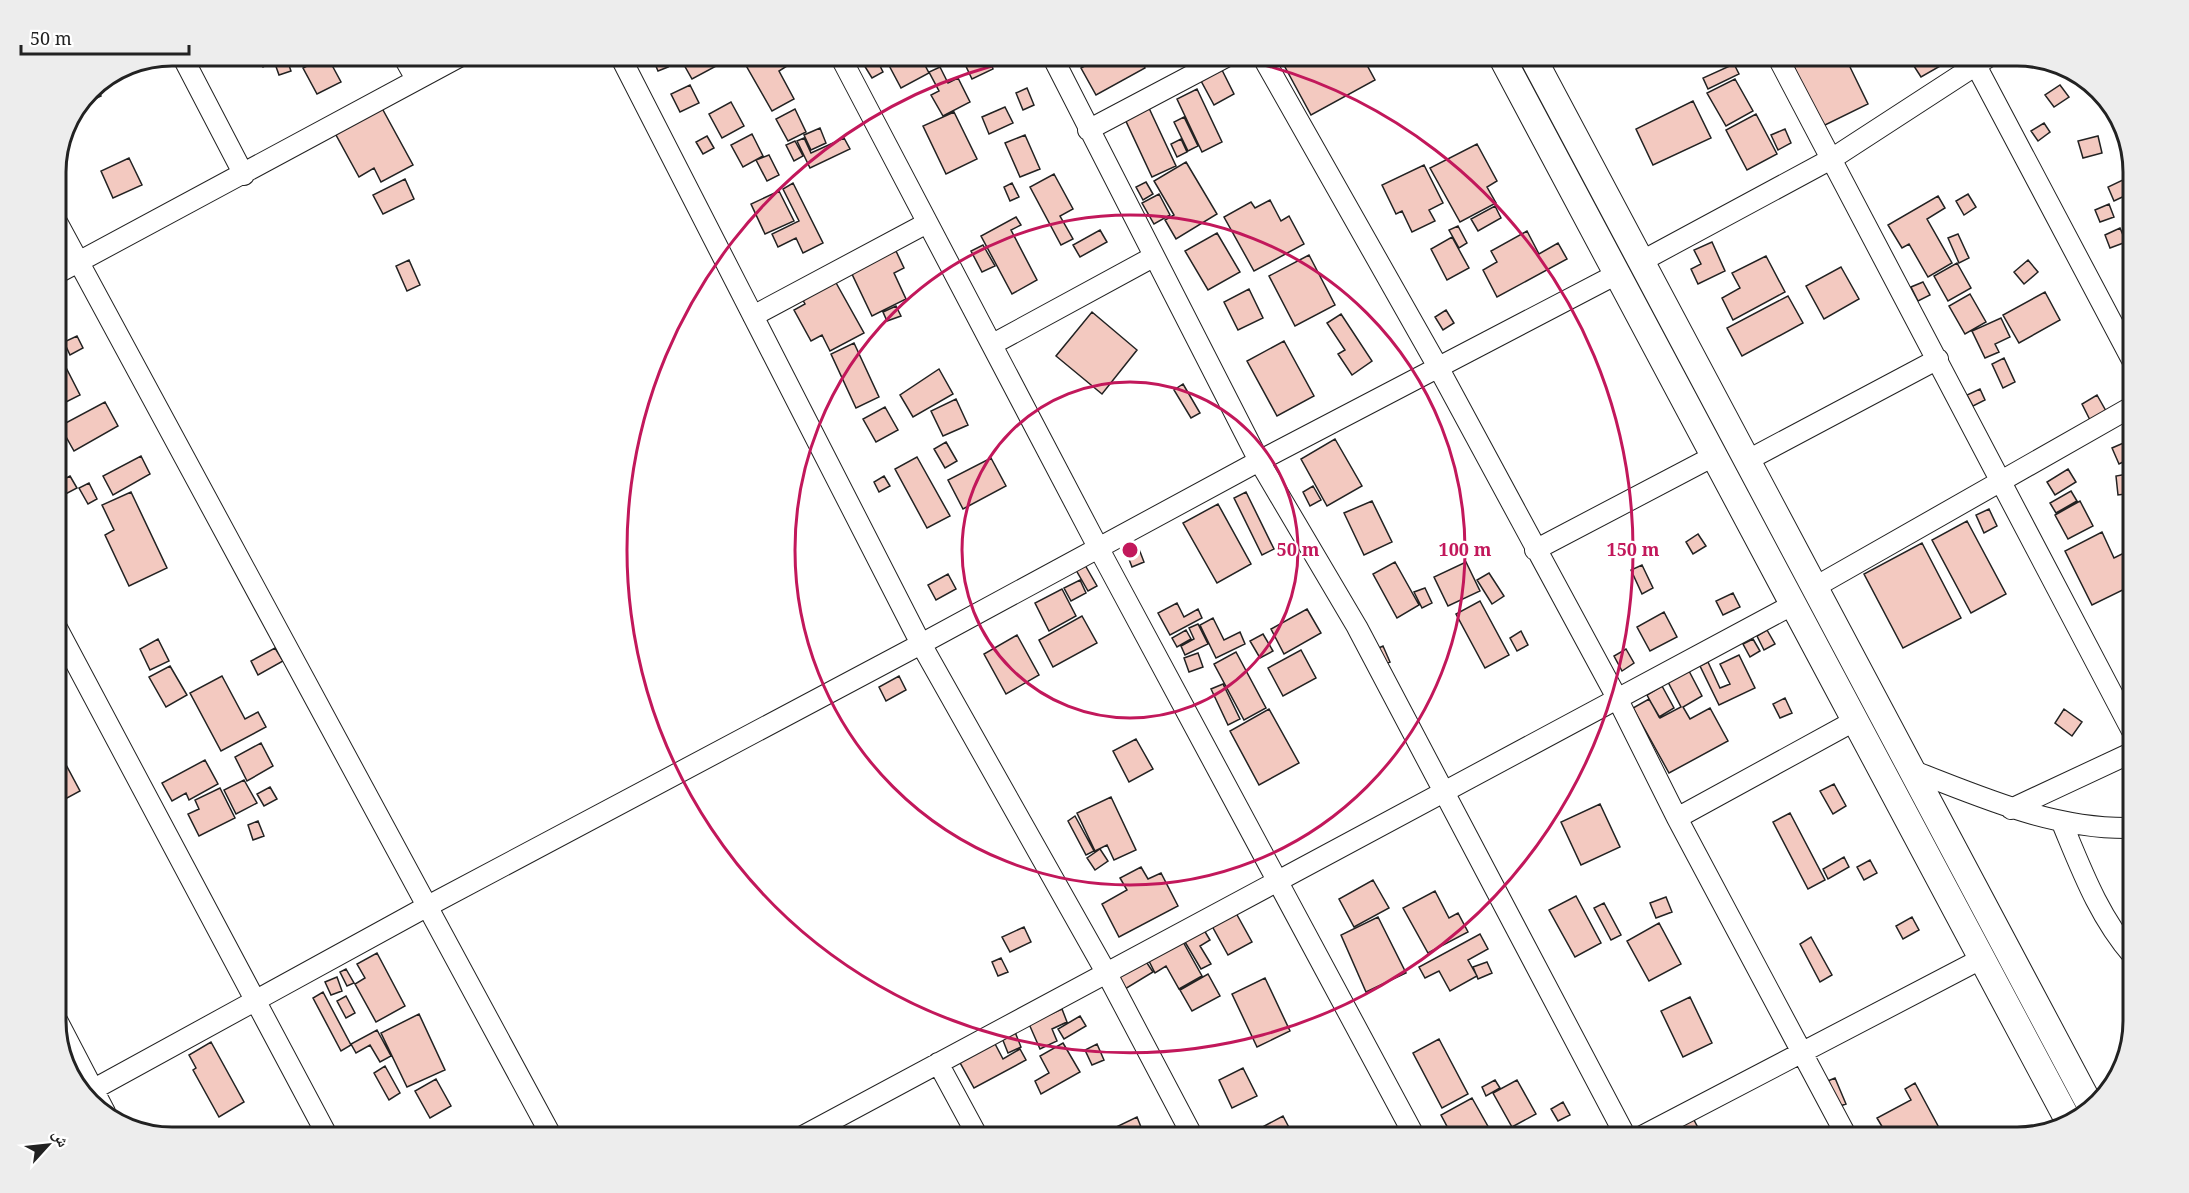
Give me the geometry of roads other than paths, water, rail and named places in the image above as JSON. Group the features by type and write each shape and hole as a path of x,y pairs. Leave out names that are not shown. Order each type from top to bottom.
{"street":[{"path":"187,66 244,175"},
{"path":"408,66 416,80"},
{"path":"66,269 244,175 442,66"},
{"path":"625,66 921,644 1107,974 1188,1127"},
{"path":"845,66 1099,549 1410,1127"},
{"path":"1057,66 1259,460 1357,627 1621,1127"},
{"path":"1088,130 1209,66"},
{"path":"1268,66 1438,367 1617,698 1677,818 1842,1127"},
{"path":"1506,66 1856,720 1980,959 2065,1115"},
{"path":"1537,66 2088,1100"},
{"path":"1782,66 1833,158 2123,714"},
{"path":"1642,261 1833,158 1969,66"},
{"path":"1983,66 2123,340"},
{"path":"753,316 927,223"},
{"path":"66,238 547,1127"},
{"path":"993,344 1153,257"},
{"path":"92,1091 426,907 1099,549 1259,460 1617,274"},
{"path":"1746,461 1938,359"},
{"path":"1815,587 2002,483 2123,412"},
{"path":"1535,550 1713,456"},
{"path":"820,1127 1794,604"},
{"path":"66,645 323,1127"},
{"path":"1677,818 1856,720"},
{"path":"2011,808 2123,757"},
{"path":"1911,770 2011,808 2062,823 2123,828"},
{"path":"2062,823 2092,896 2123,945"},
{"path":"1659,1127 1980,959"},
{"path":"71,1051 83,1077"},
{"path":"938,1063 973,1127"}]}
